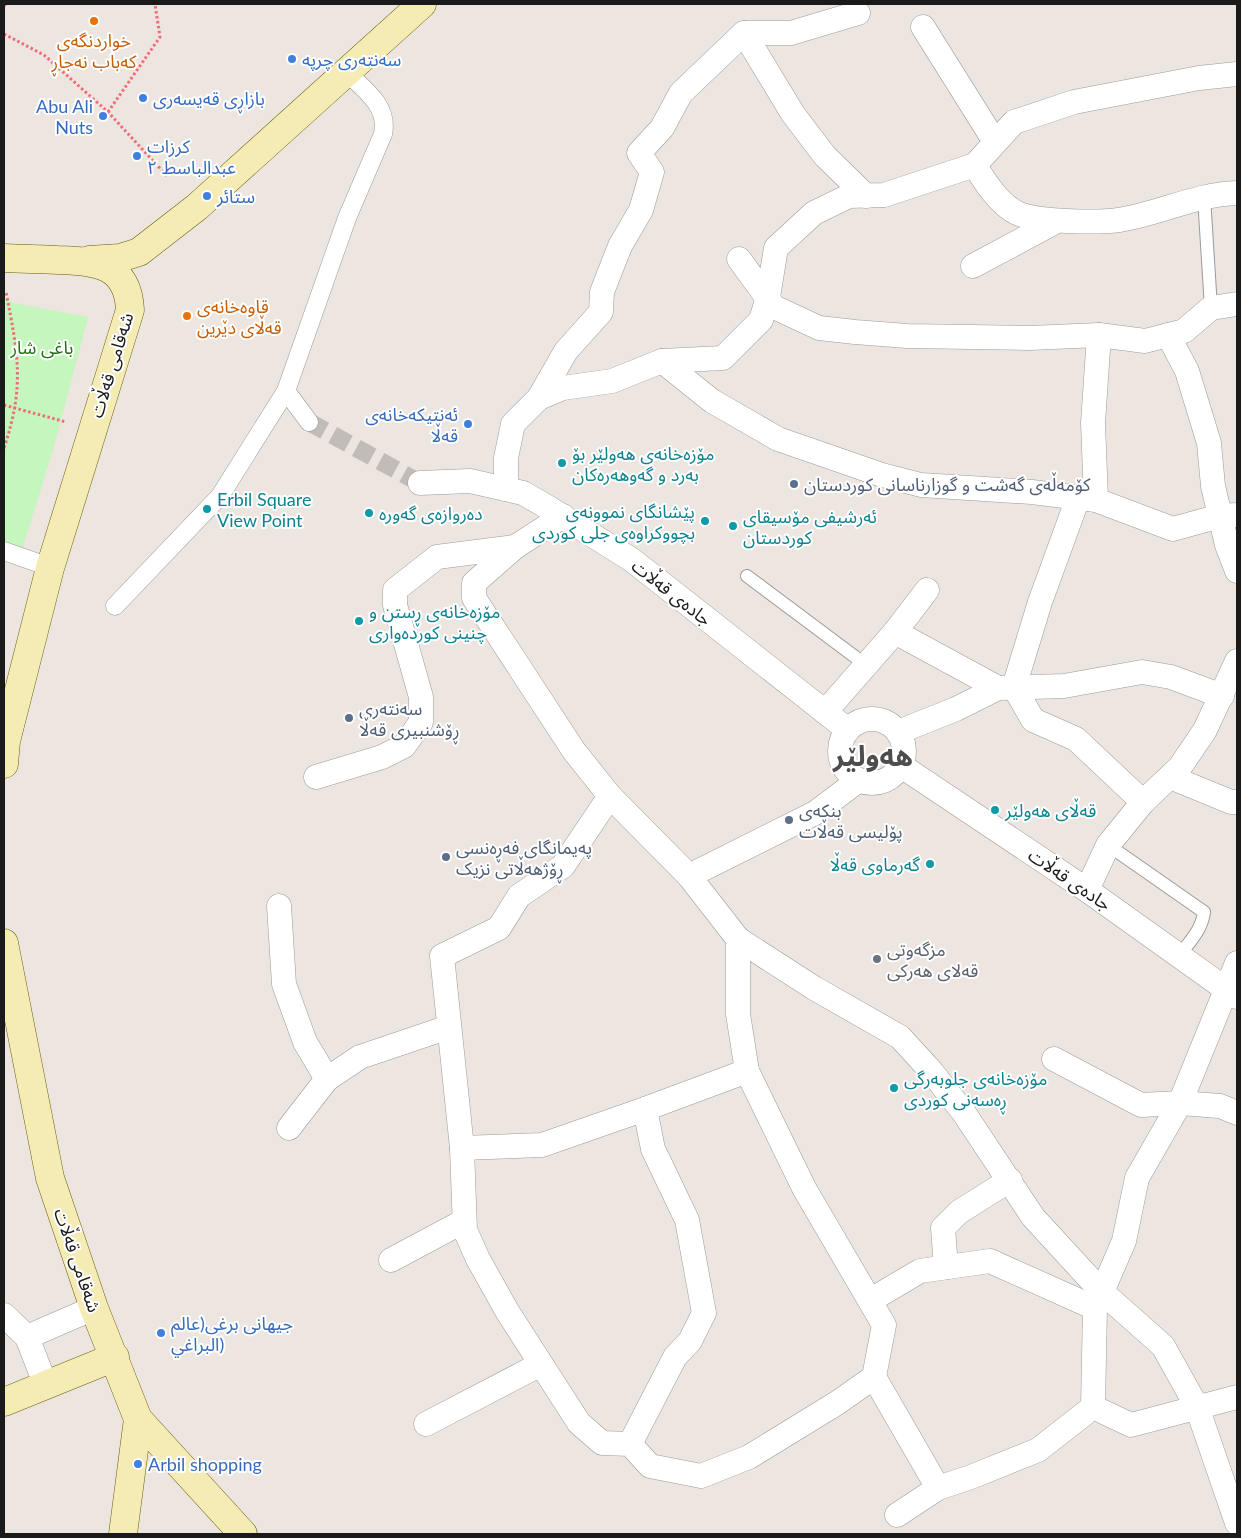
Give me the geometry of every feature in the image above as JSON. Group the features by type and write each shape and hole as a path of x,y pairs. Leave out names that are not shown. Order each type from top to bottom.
{"main road":[{"path":"4,258 85,260 120,258 139,252 197,207 345,71 422,4"},
{"name":"شەقامی قەڵات","path":"4,764 6,741 50,568 130,310 127,292 118,276 103,265 85,260"},
{"name":"شەقامی قەڵات","path":"4,943 50,1178 94,1308 138,1419 243,1534"},
{"path":"4,1402 115,1357"},
{"path":"123,1534 138,1419"}],"street":[{"path":"506,489 506,458 512,424 539,398 566,351 601,312 602,292 620,246 641,210 652,172 639,153 662,128 681,93 744,33 790,33 858,13"},
{"path":"923,27 996,142"},
{"path":"744,33 793,114 825,156 866,196"},
{"path":"116,606 220,496 286,390 347,218 386,123 384,112 345,71"},
{"path":"539,398 563,388 612,382 662,361 723,358 761,320 768,296 776,248 814,213 849,196 884,195 975,165 1014,122 1074,102 1199,78 1237,74"},
{"path":"975,165 986,186 1017,213 1057,221 1119,220 1204,197 1237,193"},
{"path":"973,266 1057,221"},
{"path":"739,259 768,296 774,307 819,328 907,336 1030,338 1099,335 1145,341 1184,331 1211,308 1237,304"},
{"path":"1006,688 1040,602 1087,499 1099,335"},
{"path":"1168,335 1187,371 1209,443 1213,486 1229,515 1227,545 1237,571"},
{"path":"662,361 712,401 778,438 882,475 921,485 1032,492 1087,499 1173,529 1229,515"},
{"path":"286,390 309,422"},
{"name":"جادەی قەڵات","path":"420,483 470,481 506,489 523,493 563,516 632,560 848,730"},
{"path":"563,516 514,547 474,583 474,598 574,751 610,796 689,876 738,939 814,988 900,1037 964,1113 1033,1217 1098,1299 1163,1346 1197,1407 1237,1523"},
{"path":"316,777 382,757 404,746 421,722 421,697 395,605 395,590 437,557 514,547"},
{"path":"4,551 42,564"},
{"path":"825,712 894,632 927,590"},
{"path":"894,632 1006,688 1033,720 1076,739 1144,802"},
{"path":"1087,890 1108,845 1144,802 1180,767 1205,730 1237,661"},
{"path":"898,732 1006,688 1064,686 1142,672 1171,677 1222,696"},
{"path":"874,719 891,725 898,732 904,748 900,765 887,779 877,782 859,780 850,774 841,757 843,738 848,730 864,720 874,719"},
{"name":"جادەی قەڵات","path":"900,765 1087,890 1232,994"},
{"path":"1170,777 1231,802 1237,802"},
{"path":"689,876 815,814 859,780"},
{"path":"610,796 563,866 519,896 499,928 442,956 462,1148 465,1230 478,1259 507,1311 579,1423 602,1443 630,1444 650,1466 701,1476 749,1457 837,1403 874,1377"},
{"path":"279,906 284,984 306,1042 327,1079"},
{"path":"738,939 738,1014 746,1071 804,1188 884,1325 874,1377 938,1488"},
{"path":"897,1514 938,1488 1038,1450 1093,1407 1098,1299 1124,1240 1137,1178 1180,1103 1232,994 1237,963"},
{"path":"289,1128 327,1079 360,1057 449,1027"},
{"path":"1054,1059 1141,1105 1180,1103 1220,1106 1237,1113"},
{"path":"462,1148 542,1146 746,1071"},
{"path":"630,1444 675,1357 690,1341 704,1313 687,1220 652,1149 644,1109"},
{"path":"946,1268 943,1228 959,1212 1010,1180"},
{"path":"391,1260 464,1221"},
{"path":"871,1300 920,1271 990,1261 1098,1299"},
{"path":"27,1337 94,1308"},
{"path":"4,1315 27,1337 46,1386"},
{"path":"426,1424 541,1364"},
{"path":"1093,1407 1131,1425 1237,1397"}],"lane":[{"path":"1204,197 1211,308"},
{"path":"747,576 866,665"},
{"path":"1108,845 1204,912 1203,921 1197,932 1179,956"}],"path":[{"path":"108,112 160,37 155,4"},
{"path":"4,34 44,55 108,112 167,176"},
{"path":"4,448 15,408 19,384 18,354 6,292"},
{"path":"4,405 73,423"}],"green space":[{"name":"باغی شار","path":"4,298 14,303 88,317 55,443 21,553 4,547"}],"tunnel":[{"path":"309,422 420,483"}],"place":[{"name":"خواردنگەی کەباب نەجاڕ","path":"94,21"},
{"name":"سەنتەری چرپە","path":"292,59"},
{"name":"بازاڕی قەیسەری","path":"143,98"},
{"name":"Abu Ali Nuts","path":"103,116"},
{"name":"كرزات عبدالباسط ٢","path":"137,156"},
{"name":"ستائر","path":"207,196"},
{"name":"قاوەخانەی قەڵای دێرین","path":"187,316"},
{"name":"ئەنتیکەخانەی قەڵا","path":"468,424"},
{"name":"مۆزەخانەی هەولێر بۆ بەرد و گەوهەرەکان","path":"562,463"},
{"name":"کۆمەڵەی گەشت و گوزارناسانی کوردستان","path":"794,484"},
{"name":"Erbil Square View Point","path":"207,509"},
{"name":"دەروازەی گەورە","path":"369,513"},
{"name":"پێشانگای نموونەی بچووکراوەی جلی کوردی","path":"705,521"},
{"name":"ئەرشیفی مۆسیقای کوردستان","path":"733,526"},
{"name":"مۆزەخانەی ڕستن و چنینی کوردەواری","path":"359,621"},
{"name":"سەنتەری ڕۆشنبیری قەڵا","path":"349,718"},
{"name":"قەڵای هەولێر","path":"995,810"},
{"name":"بنکەی پۆلیسی قەڵات","path":"789,820"},
{"name":"پەیمانگای فەڕەنسی ڕۆژهەڵاتی نزیک","path":"446,857"},
{"name":"گەرماوی قەڵا","path":"930,864"},
{"name":"مزگەوتی قەلای هەرکی","path":"877,959"},
{"name":"مۆزەخانەی جلوبەرگی ڕەسەنی کوردی","path":"894,1088"},
{"name":"جیهانی برغی(عالم البراغي)","path":"161,1333"},
{"name":"Arbil shopping","path":"138,1464"}],"district":[{"name":"ھەولێر","path":"873,755"}]}
